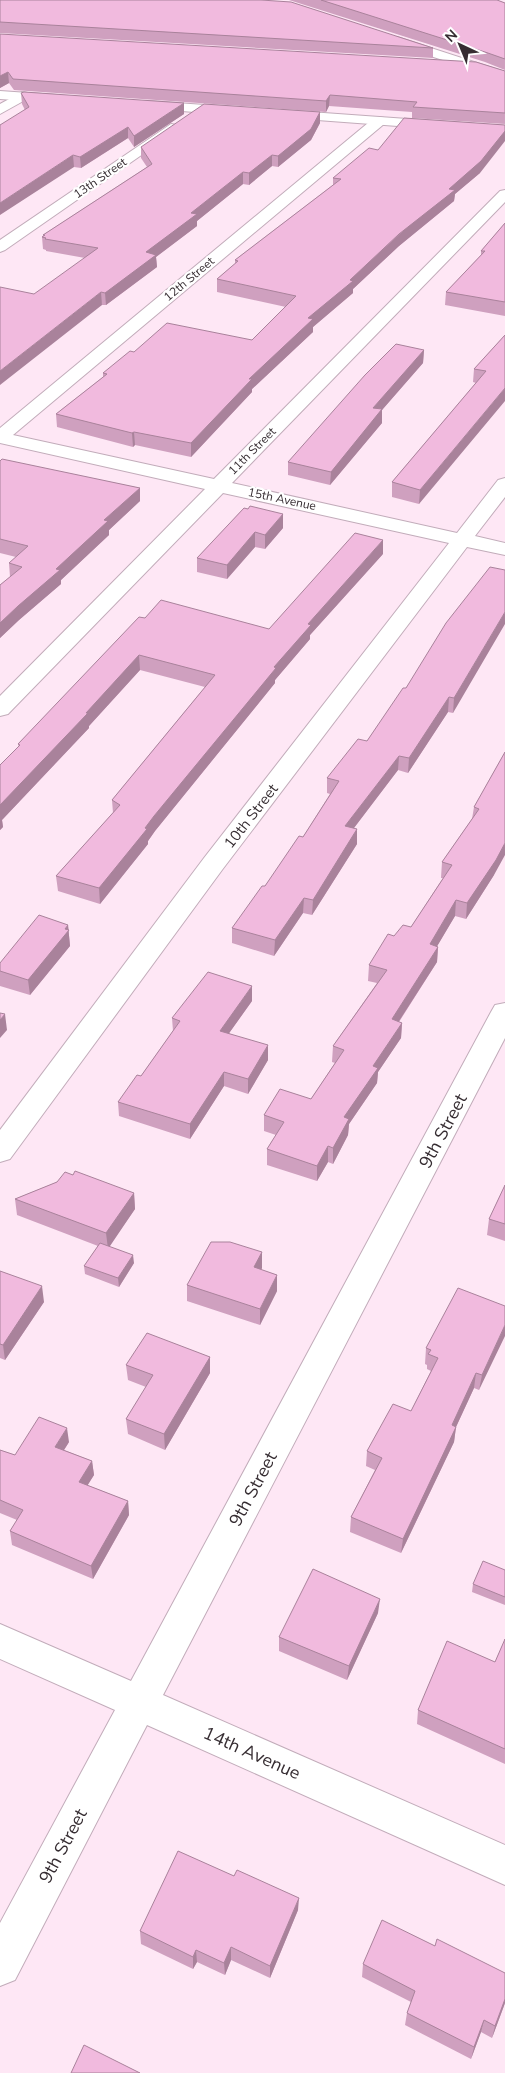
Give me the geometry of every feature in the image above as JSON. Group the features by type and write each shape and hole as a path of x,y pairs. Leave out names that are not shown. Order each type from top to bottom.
{"street":[{"path":"387,37 505,76"},
{"path":"434,65 480,67"},
{"path":"0,95 72,100"},
{"path":"0,110 22,96"},
{"path":"131,104 249,112"},
{"name":"13th Street","path":"0,247 200,108"},
{"path":"269,113 505,130"},
{"name":"12th Street","path":"0,437 379,120"},
{"name":"11th Street","path":"0,710 505,194"},
{"name":"15th Avenue","path":"0,437 505,549"},
{"name":"10th Street","path":"0,1151 213,864 505,484"},
{"name":"9th Street","path":"0,1965 505,1012"},
{"name":"14th Avenue","path":"0,1641 505,1865"}],"building":[{"path":"0,0 261,0 291,2 433,48 0,22"},
{"path":"321,0 497,0 505,3 505,59 485,52"},
{"path":"0,34 476,62 505,71 505,113 413,107 417,102 330,95 326,101 13,79 8,72 0,76"},
{"path":"21,93 184,103 134,136 128,127 80,157 73,155 0,203 0,125 29,107"},
{"path":"204,104 320,112 311,129 278,156 272,155 249,173 243,172 191,213 197,214 146,252 156,255 105,293 101,292 0,371 0,287 34,294 98,248 42,237 152,164 141,147"},
{"path":"404,118 505,125 505,131 481,161 449,189 455,190 399,234 350,280 353,281 308,318 313,319 249,379 252,379 191,443 132,433 56,414 107,374 103,373 130,351 134,352 167,323 252,340 296,296 217,279 238,261 235,260 341,179 333,178 369,148 378,150"},
{"path":"505,223 505,302 446,292 485,251 481,251"},
{"path":"505,335 505,388 420,490 392,482 486,371 474,369"},
{"path":"396,344 424,350 373,408 382,409 331,472 288,462 365,375"},
{"path":"2,459 140,488 104,520 108,521 56,569 60,570 0,623 0,585 22,567 9,563 28,546 0,539 0,461"},
{"path":"250,506 283,514 265,535 255,532 227,565 197,558 244,508 248,509"},
{"path":"355,533 383,540 308,624 311,625 274,667 276,668 154,816 145,828 147,829 99,888 56,876 120,805 112,800 215,675 139,655 86,713 88,713 0,805 0,765 20,745 18,744 139,617 145,618 161,600 269,629"},
{"path":"490,567 505,570 505,612 454,698 449,697 409,758 399,756 345,826 357,829 313,900 304,898 275,940 232,928 262,886 265,886 299,836 303,837 339,781 327,778 358,739 367,741 403,688 406,688 446,623"},
{"path":"505,752 505,843 467,903 456,900 430,944 438,947 392,1019 402,1023 373,1066 378,1068 344,1117 349,1119 333,1148 328,1146 317,1166 267,1149 284,1122 264,1115 280,1089 311,1099 344,1050 333,1046 387,970 369,965 388,934 394,936 403,925 411,927 452,865 442,862 479,809 474,807"},
{"path":"39,915 68,925 65,929 69,930 28,980 0,971 0,963"},
{"path":"208,972 252,986 220,1031 268,1045 248,1079 224,1072 190,1124 118,1102 137,1075 141,1076 180,1021 172,1018"},
{"path":"0,1013 5,1014 0,1020"},
{"path":"75,1171 134,1193 106,1233 15,1199 57,1182 65,1172 73,1175"},
{"path":"505,1185 505,1224 489,1219"},
{"path":"211,1242 230,1242 262,1252 254,1267 277,1275 260,1309 187,1285"},
{"path":"100,1243 133,1255 118,1278 84,1266"},
{"path":"0,1271 42,1286 3,1345 0,1344"},
{"path":"458,1288 505,1306 505,1325 482,1375 476,1373 452,1425 456,1427 403,1539 351,1517 382,1458 367,1451 393,1404 411,1411 438,1358 428,1354 431,1350 426,1348"},
{"path":"147,1333 210,1357 164,1434 126,1419 153,1375 126,1365"},
{"path":"39,1417 67,1428 55,1447 92,1461 79,1482 128,1501 91,1566 10,1531 23,1510 0,1500 0,1450 15,1455"},
{"path":"483,1561 505,1570 505,1597 473,1584"},
{"path":"313,1569 380,1599 349,1666 279,1637"},
{"path":"505,1639 505,1749 418,1710 447,1641 495,1662"},
{"path":"178,1851 234,1876 237,1870 299,1898 270,1966 231,1947 224,1963 196,1950 193,1957 140,1931"},
{"path":"382,1920 435,1946 437,1939 505,1973 505,1999 495,2026 484,2020 474,2047 407,2013 415,1991 363,1964"},
{"path":"84,2045 140,2073 71,2073"}]}
